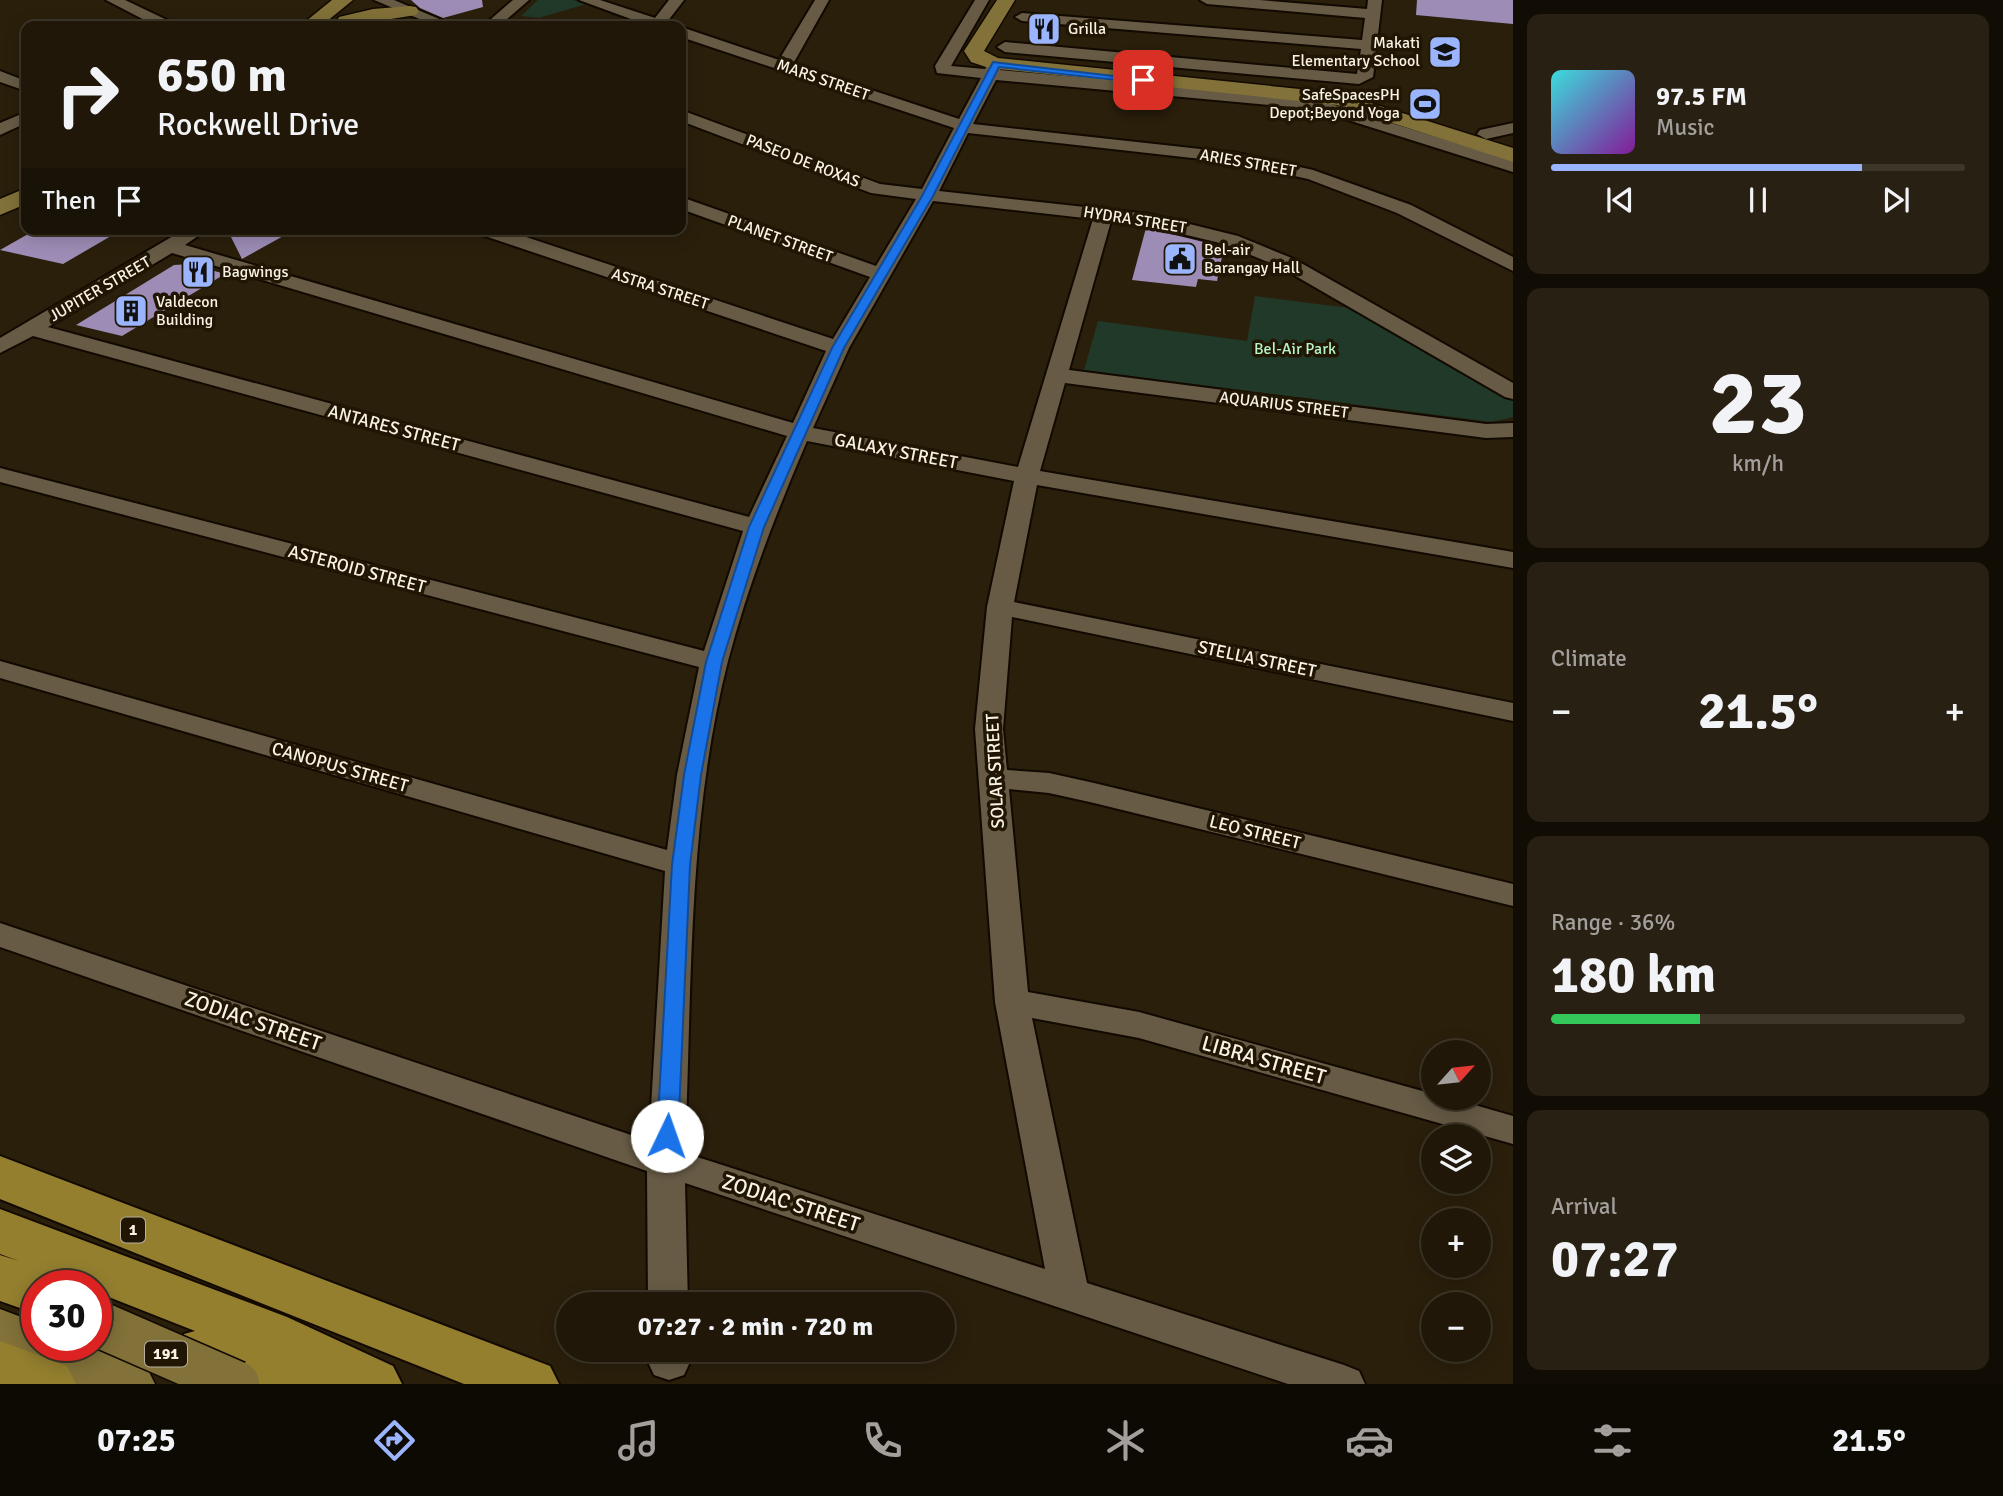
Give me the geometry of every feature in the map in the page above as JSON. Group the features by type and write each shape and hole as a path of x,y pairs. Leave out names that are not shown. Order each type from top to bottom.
{"highway":[{"name":"1","path":"0,1177 530,1384"},
{"path":"0,1231 267,1334 373,1384"},
{"path":"0,1279 21,1286"},
{"path":"112,1319 291,1384"},
{"path":"0,1366 47,1384"}],"main road":[{"path":"316,21 344,0"},
{"path":"347,21 379,0"},
{"path":"1006,0 974,51 995,60 1339,99 1513,155"},
{"path":"995,60 1032,0"},
{"path":"351,21 373,14 410,12"},
{"path":"995,60 1331,89 1362,95 1513,143"},
{"path":"0,208 21,197"},
{"path":"0,229 21,218"},
{"path":"0,1279 21,1289"},
{"name":"191","path":"112,1330 236,1384"},
{"name":"191","path":"0,1331 129,1384"}],"street":[{"path":"113,0 158,21"},
{"path":"379,0 435,21"},
{"path":"496,21 522,0"},
{"path":"586,0 649,21"},
{"path":"664,21 677,0"},
{"path":"783,67 822,0"},
{"path":"982,0 943,70 951,73 995,60 1182,63 1363,79 1374,7 1207,0"},
{"path":"1182,63 1198,0"},
{"path":"1022,17 1368,45"},
{"name":"MARS STREET","path":"686,34 965,128"},
{"path":"668,1292 666,1161 681,865 692,775 714,662 757,527 838,348 965,128 995,60"},
{"path":"995,60 1315,104 1513,167"},
{"path":"0,76 21,84"},
{"name":"PASEO DE ROXAS","path":"686,116 877,189 927,196"},
{"path":"0,130 21,120"},
{"name":"ARIES STREET","path":"965,128 1273,164 1378,198 1513,265"},
{"path":"1486,134 1513,128"},
{"name":"HYDRA STREET","path":"927,196 1104,214 1190,228 1260,250 1513,392"},
{"name":"PLANET STREET","path":"686,205 880,275"},
{"name":"SOLAR STREET","path":"1070,1295 1012,1002 989,729 1000,607 1027,476 1104,214"},
{"name":"JUPITER STREET","path":"0,347 190,235"},
{"name":"ASTRA STREET","path":"501,235 838,348"},
{"name":"GALAXY STREET","path":"171,247 801,433 1027,476 1513,561"},
{"name":"ANTARES STREET","path":"31,329 757,527"},
{"name":"AQUARIUS STREET","path":"1056,375 1486,431 1513,430"},
{"name":"ASTEROID STREET","path":"0,475 714,662"},
{"name":"STELLA STREET","path":"1000,607 1513,712"},
{"name":"CANOPUS STREET","path":"0,669 681,865"},
{"name":"LEO STREET","path":"995,778 1049,783 1094,793 1513,895"},
{"name":"ZODIAC STREET","path":"0,935 666,1161 1344,1384"},
{"name":"LIBRA STREET","path":"1012,1002 1139,1025 1513,1130"}],"green space":[{"path":"538,0 573,0 586,4 539,18 521,16"},
{"name":"Bel-Air Park","path":"1255,296 1357,309 1513,398 1513,417 1492,422 1084,370 1098,321 1247,341"}],"building":[{"path":"411,0 482,0 483,7 443,18 420,8"},
{"path":"1417,0 1513,0 1513,24 1416,15"},
{"name":"Bel-air Barangay Hall","path":"1146,228 1224,247 1217,281 1198,279 1196,287 1132,280"},
{"path":"26,235 113,235 63,264 0,250"},
{"path":"234,235 285,235 242,259 231,237"},
{"path":"190,264 225,274 122,336 76,325 174,265"}],"place":[{"name":"Grilla","path":"1044,29"},
{"name":"Makati Elementary School","path":"1445,52"},
{"name":"SafeSpacesPH Depot;Beyond Yoga","path":"1425,104"},
{"name":"Bel-air Barangay Hall","path":"1180,259"},
{"name":"Bagwings","path":"198,272"},
{"name":"Valdecon Building","path":"131,311"}],"route":[{"path":"667,1136 681,865 692,775 714,662 757,527 838,348 965,128 996,64 1012,68 1143,80"}]}
